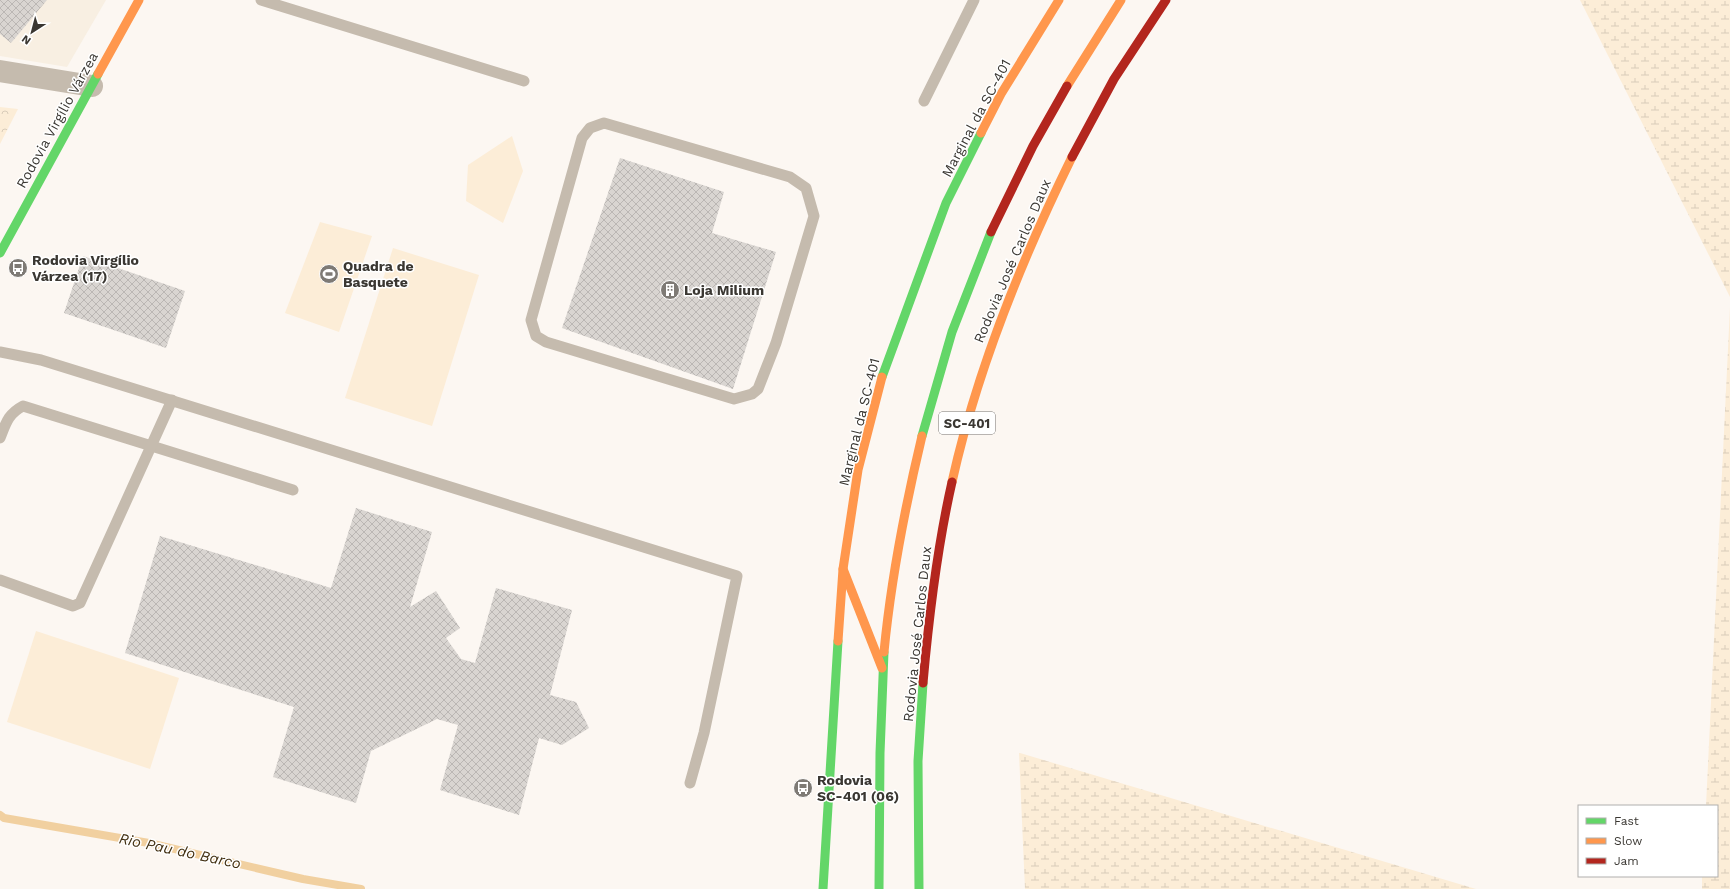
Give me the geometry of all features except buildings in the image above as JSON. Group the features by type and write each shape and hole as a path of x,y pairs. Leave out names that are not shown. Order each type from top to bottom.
{"main road":[{"name":"Rodovia Virgílio Várzea","path":"0,253 139,0"},
{"name":"Marginal da SC-401","path":"822,889 844,569 858,470 882,377 942,214 1002,94 1059,0"},
{"name":"Rodovia José Carlos Daux","path":"879,889 883,671 893,585 906,503 924,426 964,300 999,215 1086,52 1121,0"},
{"name":"Rodovia José Carlos Daux","path":"919,889 919,743 933,585 948,502 966,426 1002,314 1038,227 1073,155 1108,89 1166,0"},
{"path":"844,569 883,671"}],"street":[{"path":"0,71 92,86"}],"lane":[{"path":"261,0 524,81"},
{"path":"924,101 974,0"},
{"path":"604,123 790,178 806,188 814,216 776,343 758,389 752,394 734,399 546,342 536,336 531,320 582,138 590,128 604,123"},
{"path":"0,352 41,360 737,576 704,733 690,783"},
{"path":"0,580 73,606 80,603 172,400"},
{"path":"0,438 9,418 14,411 23,406 293,490"}],"shaded area":[{"path":"0,0 106,0 67,67 0,56"}],"green space":[{"path":"1580,0 1730,0 1730,297"},
{"path":"0,107 18,109 0,144"},
{"path":"512,136 523,171 503,223 466,201 468,165"},
{"name":"Quadra de Basquete","path":"320,222 372,236 339,332 285,313"},
{"path":"393,248 479,275 432,426 345,398"},
{"path":"1730,307 1730,889 1702,889 1702,877 1718,877 1718,805 1706,805"},
{"path":"36,631 179,678 150,769 7,722"},
{"path":"1020,753 1476,889 1025,889"}],"waterway":[{"name":"Rio Pau do Barco","path":"0,815 4,818 149,843 303,879 361,889"}],"traffic: fast":[{"path":"0,253 98,74"},
{"path":"882,377 946,203 981,133"},
{"path":"922,436 952,332 991,232"},
{"path":"823,889 838,641"},
{"path":"879,889 880,753 884,652"},
{"path":"919,889 918,761 923,683"}],"traffic: slow":[{"path":"98,74 139,0"},
{"path":"981,133 1001,94 1059,0"},
{"path":"1067,86 1121,0"},
{"path":"952,482 974,398 1002,316 1035,236 1072,157"},
{"path":"838,641 843,569 858,470 882,377"},
{"path":"884,652 890,597 899,543 922,436"},
{"path":"843,569 882,668"}],"traffic: jam":[{"path":"1072,157 1114,79 1166,0"},
{"path":"991,232 1033,146 1067,86"},
{"path":"923,683 934,582 952,482"}],"place":[{"name":"Rodovia Virgílio Várzea (17)","path":"18,268"},
{"name":"Quadra de Basquete","path":"329,274"},
{"name":"Loja Milium","path":"670,290"},
{"name":"Rodovia SC-401 (06)","path":"803,788"}]}
